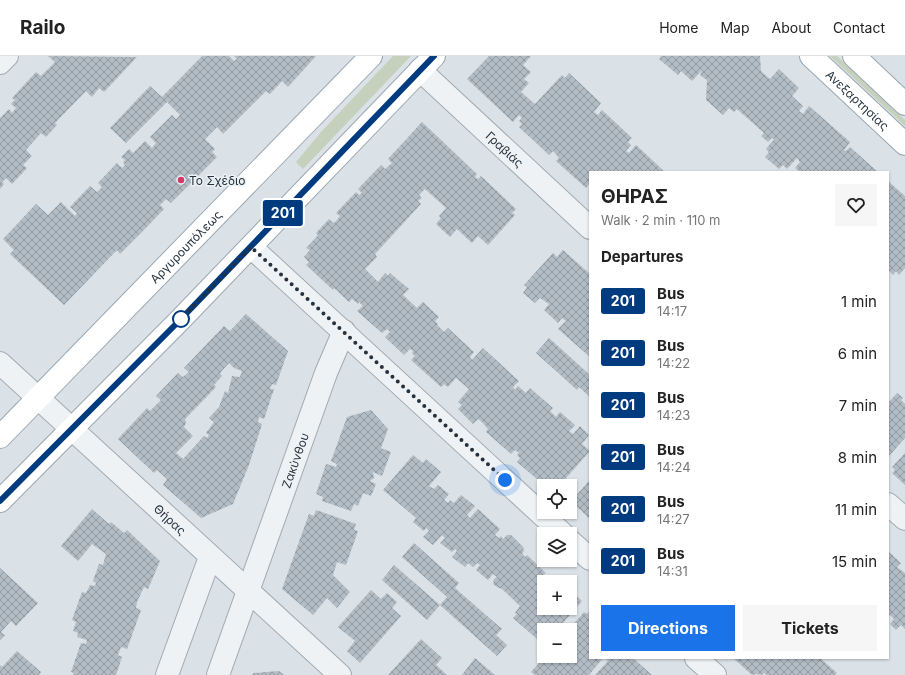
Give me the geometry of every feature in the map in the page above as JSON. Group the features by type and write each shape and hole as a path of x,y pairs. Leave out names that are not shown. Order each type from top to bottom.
{"main road":[{"name":"Αργυρουπόλεως","path":"0,437 371,56"},
{"name":"Ανεξαρτησίας","path":"811,56 905,144"},
{"path":"854,56 905,104"},
{"path":"0,501 251,247 427,63"}],"street":[{"path":"0,63 6,56"},
{"name":"Γραβιάς","path":"427,63 589,227"},
{"path":"251,247 555,527"},
{"name":"Ζακύνθου","path":"218,675 324,381 344,331"},
{"name":"Θήρας","path":"0,364 72,428 210,557 340,675"},
{"path":"889,505 905,519"},
{"path":"577,547 589,558"},
{"path":"167,675 210,557"},
{"path":"697,659 715,675"}],"green space":[{"path":"393,56 411,56 303,169 296,162 321,132"},
{"path":"830,56 837,56 905,120 905,126"}],"building":[{"path":"48,56 137,57 104,92 99,88 92,97 86,91 55,123 57,125 46,137 41,133 26,150 32,156 23,165 27,168 12,184 6,178 2,182 4,184 0,189 0,118 9,109 12,113 16,108 11,104 15,100 12,98 36,72 41,76 55,62"},
{"path":"202,56 229,56 234,61 237,59 234,56 316,56 288,87 282,81 270,94 266,91 223,134 217,127 205,139 215,149 212,152 217,157 171,203 166,199 160,205 164,209 142,232 120,254 117,250 64,305 10,254 14,250 3,239 36,204 48,215 61,202 75,216 77,213 70,207 90,186 97,192 102,187 98,183 117,163 122,168 125,165 123,162 125,160 121,157 129,149 133,153 145,141 152,148 156,143 150,137 172,115 176,119 180,115 167,102 126,143 110,128 150,86 162,97"},
{"path":"489,56 531,56 523,65 531,72 524,79 529,83 521,92 535,104 562,75 565,78 569,73 601,103 594,112 598,115 602,110 632,138 628,142 631,145 626,151 629,153 636,145 664,171 589,171 589,184 586,188 556,161 559,158 553,151 549,155 519,127 522,124 519,121 522,118 519,115 513,122 467,79"},
{"path":"661,56 760,56 761,71 770,79 779,69 799,88 792,96 803,106 799,111 803,114 809,106 850,142 844,150 846,151 850,147 877,171 799,171 795,168 800,162 797,158 787,169 783,165 779,169 765,157 769,152 766,149 774,139 772,138 768,142 761,136 764,133 737,109 734,112 729,108 723,115 706,100 707,80 700,74 703,69 692,81 681,71 678,75 659,59"},
{"path":"422,122 477,174 475,177 478,179 481,176 516,209 512,213 515,215 488,245 478,236 472,243 457,229 450,237 436,224 441,218 439,216 446,208 425,189 419,195 422,198 418,201 421,204 375,254 377,257 365,269 378,282 385,273 388,276 390,273 409,289 403,295 417,308 423,302 439,317 435,321 444,332 448,328 474,352 470,357 472,360 483,348 519,381 513,387 515,390 518,386 526,393 530,388 553,408 550,411 556,417 560,412 575,425 569,431 573,434 580,426 589,435 582,444 589,450 589,452 565,479 537,479 517,462 520,458 517,455 519,453 515,450 511,454 486,432 488,429 482,422 478,419 473,424 458,409 462,405 458,402 469,389 456,378 448,387 444,384 441,387 411,360 415,356 412,353 413,351 410,349 404,355 385,337 390,332 387,329 382,333 357,311 363,306 359,302 358,304 352,299 349,302 334,288 333,290 306,265 309,262 304,257 310,250 306,248 318,235 316,233 329,219 334,223 337,220 340,216 336,213 356,192 359,195 362,193 358,189 381,165 385,169 392,163 388,159"},
{"path":"889,182 905,196 905,268 899,275 896,271 893,275 889,271"},
{"path":"563,250 589,273 589,356 558,329 566,321 562,318 558,323 544,310 549,304 540,298 535,303 523,293 527,287 524,285 553,253 557,257"},
{"path":"246,314 288,351 276,385 272,384 270,389 274,389 264,419 259,417 258,422 262,424 249,465 233,504 201,518 163,485 167,479 157,470 154,473 118,439 147,408 150,411 161,400 156,396 178,373 183,377 189,372 184,368 224,326 230,331","holes":["229,363 234,368 242,371 240,377 232,376 228,393 225,391 219,407 209,418 214,422 206,433 209,435 207,438 204,436 183,459 176,453 193,436 184,427 186,423 185,419 216,387 214,385 222,376 220,373"]},
{"path":"549,338 589,374 589,396 579,387 577,390 536,353"},
{"path":"897,393 903,398 901,400 905,404 905,438 889,456 889,402"},
{"path":"371,410 388,429 381,448 391,452 382,476 373,472 374,478 370,481 376,484 371,496 363,493 358,506 354,504 351,511 322,501 323,497 316,494 326,464 336,467 337,464 331,461 347,417"},
{"path":"905,453 905,485 892,473 895,470 892,467"},
{"path":"413,455 423,463 426,459 441,472 429,486 434,489 438,485 449,494 444,500 448,503 450,500 454,503 461,495 475,506 467,515 470,518 478,509 500,529 495,535 499,538 501,536 503,539 507,535 511,535 523,547 524,551 522,554 525,557 527,555 537,564 537,567 540,567 546,573 543,575 537,575 537,615 570,615 563,623 537,623 537,639 513,618 517,614 515,613 520,606 502,589 493,584 494,579 497,577 493,574 488,580 476,570 480,565 477,563 473,567 468,563 465,567 452,557 457,551 455,549 452,552 440,543 445,538 442,535 433,545 423,537 429,531 426,528 424,531 413,522 416,518 383,490"},
{"path":"589,481 589,518 577,507 577,494"},
{"path":"92,509 109,524 111,522 124,533 127,530 160,561 148,589 144,587 137,602 136,608 141,610 127,649 121,647 118,655 122,657 116,675 73,675 74,673 71,672 81,643 86,644 87,640 77,637 78,633 73,631 76,622 72,620 82,592 86,593 90,585 95,586 96,583 93,581 99,564 103,565 106,554 92,544 78,561 61,546"},
{"path":"316,510 356,524 354,530 358,531 346,565 337,562 333,575 350,592 337,608 327,598 313,615 282,589 309,514 314,516"},
{"path":"414,543 459,583 455,588 502,629 496,635 507,645 497,656 440,605 447,597 402,557"},
{"path":"889,552 901,563 897,567 905,573 905,629 901,625 896,630 890,624 894,619 890,615 889,616"},
{"path":"394,565 440,605 427,620 382,580"},
{"path":"0,568 38,603 16,626 11,621 1,632 5,635 0,640"},
{"path":"371,590 381,599 387,593 397,602 392,608 401,616 360,663 347,651 355,641 338,627"},
{"path":"577,596 582,601 577,607"},
{"path":"584,612 587,614 589,612 589,659 602,659 589,675 535,675 531,672 539,663 577,663 577,623 574,623"},
{"path":"421,639 442,658 436,665 447,675 388,675"},
{"path":"17,651 41,672 39,675 0,675 0,665 2,667"},
{"path":"475,658 495,675 462,675"},
{"path":"606,659 634,659 652,675 595,675 608,661"},
{"path":"734,659 821,659 837,673 835,675 767,675 764,673 762,675 752,675"},
{"path":"279,671 284,675 252,675 253,673"}],"bus line":[{"name":"201","path":"0,501 180,320 434,56"}],"place":[{"name":"Το Σχέδιο","path":"181,180"}],"route":[{"path":"181,319 180,320 251,247 505,480"}]}
